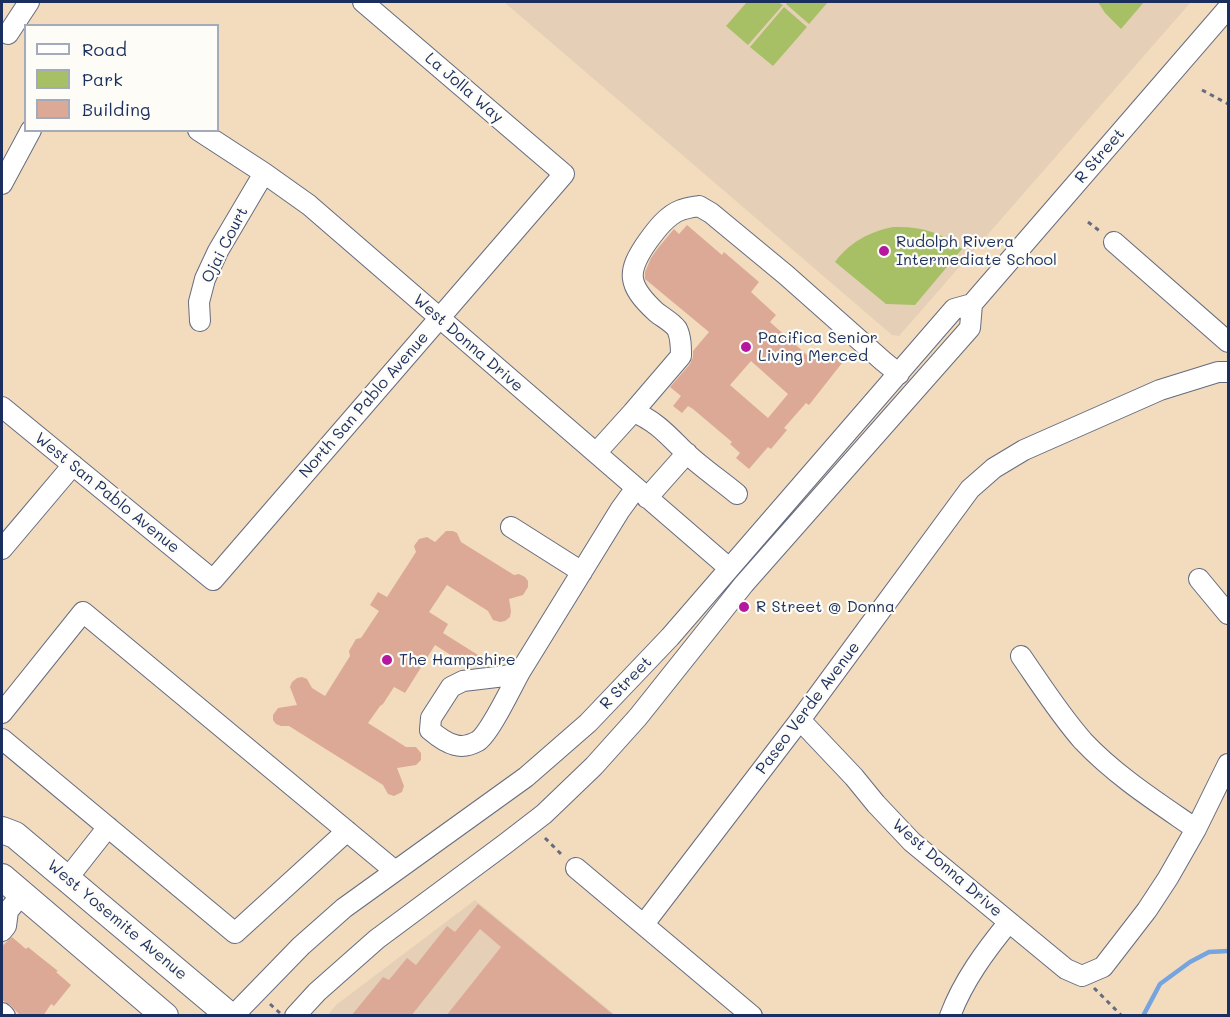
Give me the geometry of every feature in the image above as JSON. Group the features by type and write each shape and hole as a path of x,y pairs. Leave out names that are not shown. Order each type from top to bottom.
{"main road":[{"name":"West Yosemite Avenue","path":"2,830 15,835 232,1016"},
{"path":"2,877 11,906 165,1016"}],"street":[{"path":"12,35 29,2"},
{"name":"La Jolla Way","path":"363,2 564,174"},
{"name":"R Street","path":"232,1016 309,939 344,908 526,777 588,723 670,637 954,309 972,304 1228,8"},
{"path":"2,184 30,132"},
{"name":"West Donna Drive","path":"201,132 309,205 729,568"},
{"name":"Ojai Court","path":"200,321 199,302 205,279 218,251 264,173"},
{"name":"North San Pablo Avenue","path":"212,579 564,174"},
{"path":"596,453 681,356 682,344 676,328 640,295 633,282 632,269 638,256 659,226 678,211 699,206 711,213 899,374"},
{"path":"1114,242 1228,342"},
{"name":"R Street","path":"288,1015 377,939 544,814 594,766 638,717 752,576 970,328 972,304"},
{"name":"Paseo Verde Avenue","path":"644,924 800,720 970,489 994,468 1024,450 1160,390 1218,372 1228,372"},
{"name":"West San Pablo Avenue","path":"2,407 212,579"},
{"path":"633,412 645,416 654,423 737,494"},
{"path":"520,672 463,681 451,687 431,718 430,730 454,745 467,745 478,740 486,731 620,510 687,453"},
{"path":"2,549 73,465"},
{"path":"511,527 582,572"},
{"path":"1199,579 1228,614"},
{"path":"2,713 83,612 395,871"},
{"path":"1021,656 1065,720 1085,743 1127,782 1196,830"},
{"name":"West Donna Drive","path":"800,720 912,842 1066,969 1082,976"},
{"path":"2,739 236,933 347,831"},
{"path":"1082,976 1103,967 1152,902 1196,830 1228,764"},
{"path":"68,879 108,827"},
{"path":"576,868 752,1016"},
{"path":"2,931 6,926 11,906"},
{"path":"950,1016 955,1001 969,978 1009,922"}],"path":[{"path":"1202,90 1228,104"},
{"path":"545,838 576,868"},
{"path":"1082,976 1122,1016"},
{"path":"270,1004 288,1015"}],"shaded area":[{"name":"Rudolph Rivera Intermediate School","path":"504,2 1191,2 899,336 892,335"},
{"path":"475,900 615,1015 327,1016 336,1005"}],"green space":[{"path":"747,2 778,2 783,5 748,45 726,26"},
{"path":"788,2 828,2 809,24 786,4"},
{"path":"1098,2 1144,2 1121,29 1105,13"},
{"path":"784,7 807,27 773,66 750,47"},
{"path":"893,227 930,231 947,238 962,249 915,305 886,304 835,262 861,239"}],"building":[{"name":"Pacifica Senior Living Merced","path":"687,225 759,282 751,292 776,315 770,322 807,355 809,353 817,360 821,356 825,359 830,352 842,363 809,405 806,403 784,428 787,430 771,449 768,447 749,469 736,458 740,453 730,444 732,442 693,409 688,406 682,413 673,406 681,396 670,387 690,364 693,351 709,332 645,279 645,272 658,248 674,229 679,234","holes":["751,361 788,394 768,418 730,385"]},
{"name":"The Hampshire","path":"446,531 457,533 461,542 514,575 519,574 525,577 528,587 523,595 509,599 510,617 505,621 493,620 488,611 447,585 429,612 448,624 443,633 478,655 471,668 435,645 405,693 394,687 368,723 406,747 416,747 421,753 421,760 416,765 397,768 404,786 402,792 394,796 388,794 383,785 289,726 276,724 273,715 278,708 297,705 290,687 297,678 307,679 312,688 325,696 350,656 349,651 356,639 361,638 379,611 370,605 378,592 387,597 416,552 414,546 419,539 427,537 435,542"},
{"path":"478,904 615,1016 446,1016 501,947 480,929 411,1016 351,1016 383,977 389,980 407,958 416,965 447,926 455,932"},
{"path":"12,937 58,971 56,972 71,985 54,1006 51,1004 43,1016 21,1016 2,1000 2,946"}],"waterway":[{"path":"1143,1016 1160,984 1190,962 1209,952 1228,951"}],"place":[{"name":"Rudolph Rivera Intermediate School","path":"884,251"},
{"name":"Pacifica Senior Living Merced","path":"746,347"},
{"name":"R Street @ Donna","path":"744,607"},
{"name":"The Hampshire","path":"387,660"}]}
